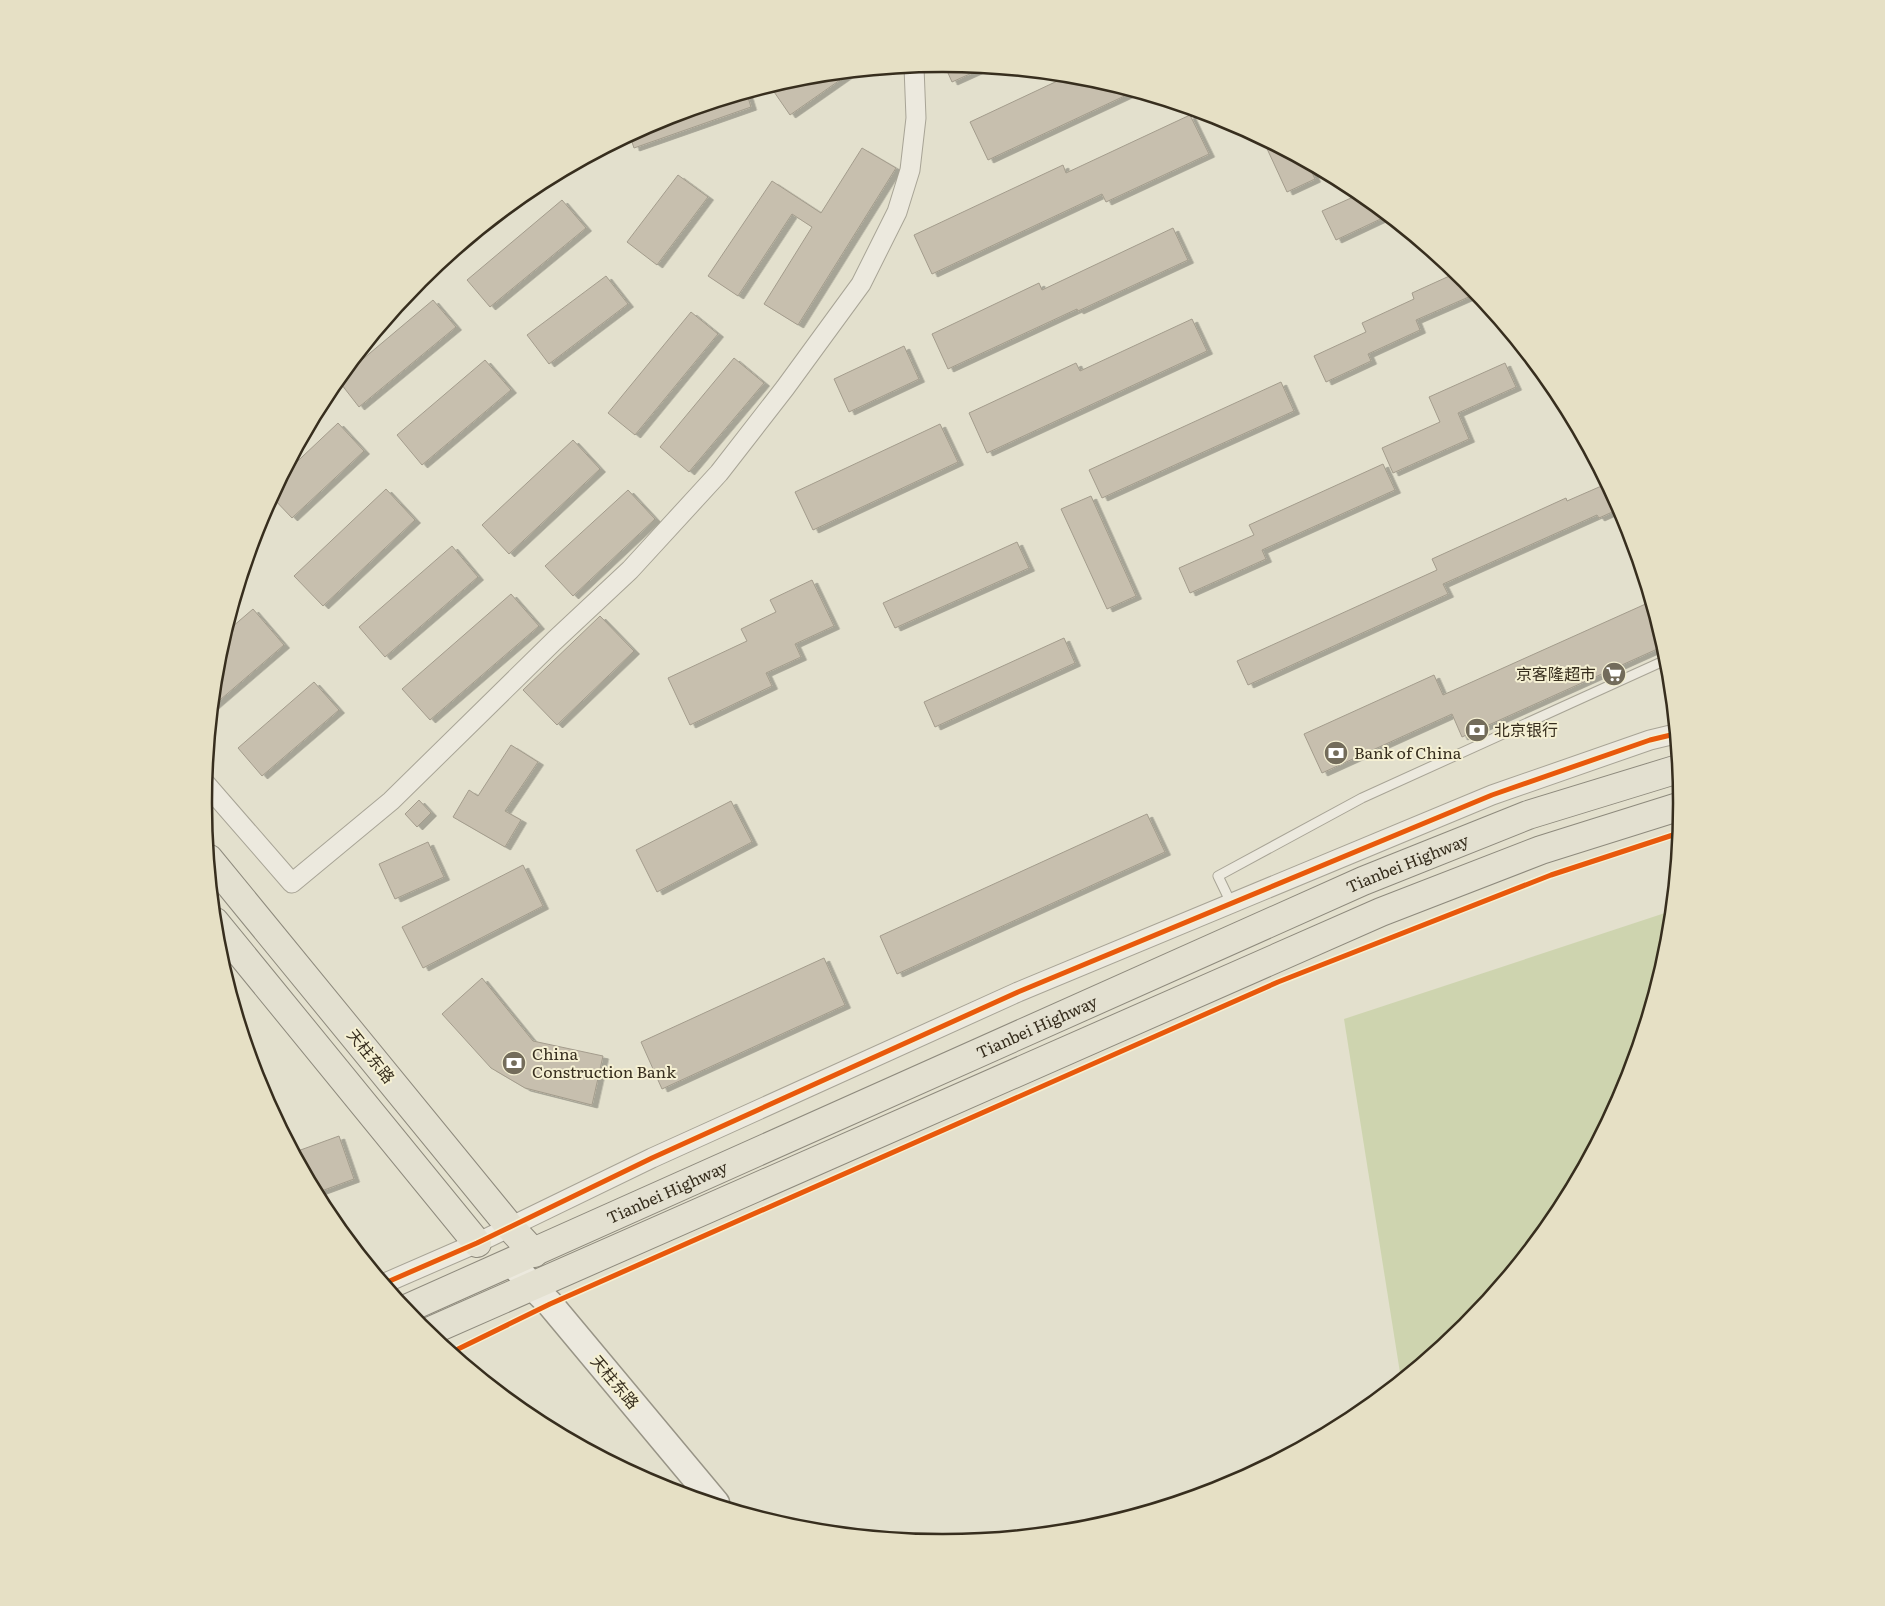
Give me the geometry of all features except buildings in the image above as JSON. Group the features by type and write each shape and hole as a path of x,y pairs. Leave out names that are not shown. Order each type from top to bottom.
{"main road":[{"name":"Tianbei Highway","path":"413,1306 1363,881 1528,815 1672,771"},
{"name":"Tianbei Highway","path":"435,1329 1381,912 1540,850 1673,809"},
{"name":"天柱东路","path":"215,867 510,1227 523,1258"},
{"path":"224,933 477,1243"}],"street":[{"path":"212,792 292,883 391,801 554,641 630,570 719,472 785,388 861,284 896,212 910,170 916,118 914,73"},
{"path":"389,1281 477,1243 652,1158 1018,992 1492,795 1650,740 1669,735"},
{"path":"477,1243 523,1258"},
{"name":"天柱东路","path":"523,1258 532,1286 556,1311 710,1496"}],"lane":[{"path":"1231,904 1218,876 1362,798 1659,663"}],"green space":[{"path":"1664,913 1648,992 1634,1038 1598,1126 1575,1168 1550,1209 1492,1285 1459,1320 1400,1372 1344,1019"}],"cycle path":[{"path":"390,1281 477,1243 652,1158 1018,992 1492,795 1650,740 1669,735"},
{"path":"458,1349 550,1304 1278,982 1551,875 1672,835"}],"place":[{"name":"京客隆超市","path":"1614,674"},
{"name":"北京银行","path":"1477,730"},
{"name":"Bank of China","path":"1336,753"},
{"name":"China Construction Bank","path":"514,1063"}]}
